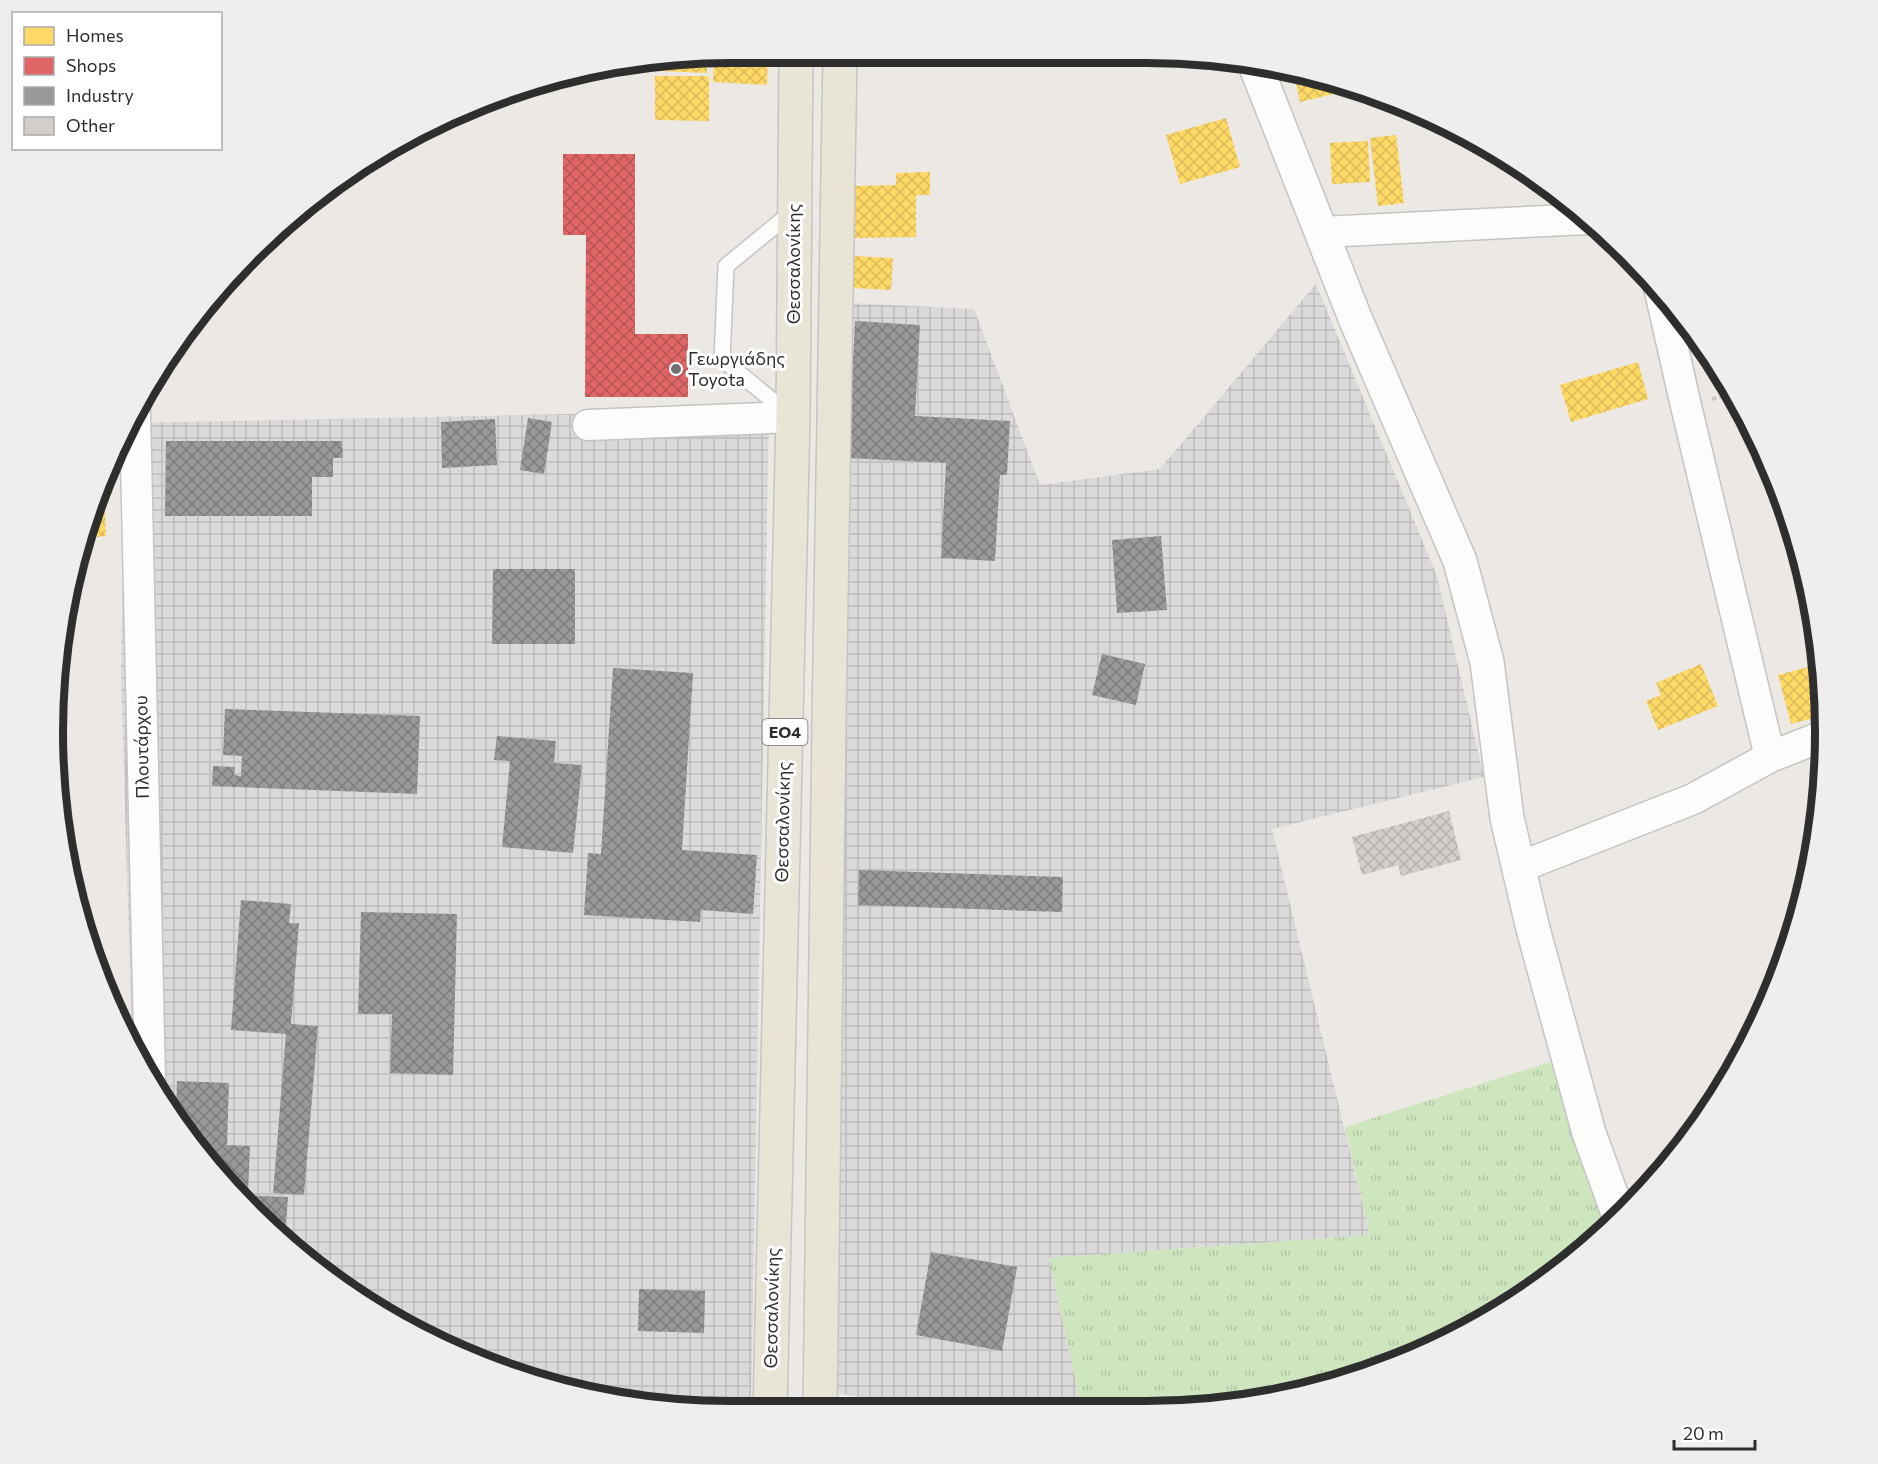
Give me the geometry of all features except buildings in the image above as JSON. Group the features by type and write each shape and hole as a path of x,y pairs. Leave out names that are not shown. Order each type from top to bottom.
{"main road":[{"name":"Θεσσαλονίκης","path":"770,1401 793,417 796,63"},
{"name":"ΕΟ4","path":"820,1401 840,63"}],"street":[{"path":"1258,73 1354,318 1460,561 1487,662 1507,818 1533,929 1589,1133 1616,1208"},
{"path":"1322,232 1576,220"},
{"path":"1664,309 1770,757"},
{"path":"588,425 793,417"},
{"name":"Πλουτάρχου","path":"135,430 150,1060"},
{"path":"1520,867 1693,799 1770,757 1815,739"}],"lane":[{"path":"793,417 722,359 726,266 794,210"}],"shaded area":[{"path":"1316,284 1437,576 1484,777 1272,829 1370,1235 1049,1258 1080,1401 886,1401 830,1392 847,303 974,309 1040,485 1160,469"},
{"path":"769,410 751,1401 688,1400 601,1388 517,1365 436,1332 360,1288 291,1235 229,1173 176,1104 131,1027 121,672 125,452 139,423"}],"green space":[{"path":"1550,1062 1607,1217 1553,1263 1480,1311 1442,1332 1361,1365 1277,1388 1233,1395 1190,1400 1080,1401 1049,1258 1370,1235 1345,1127"}],"place":[{"name":"Γεωργιάδης Toyota","path":"676,369"}]}
